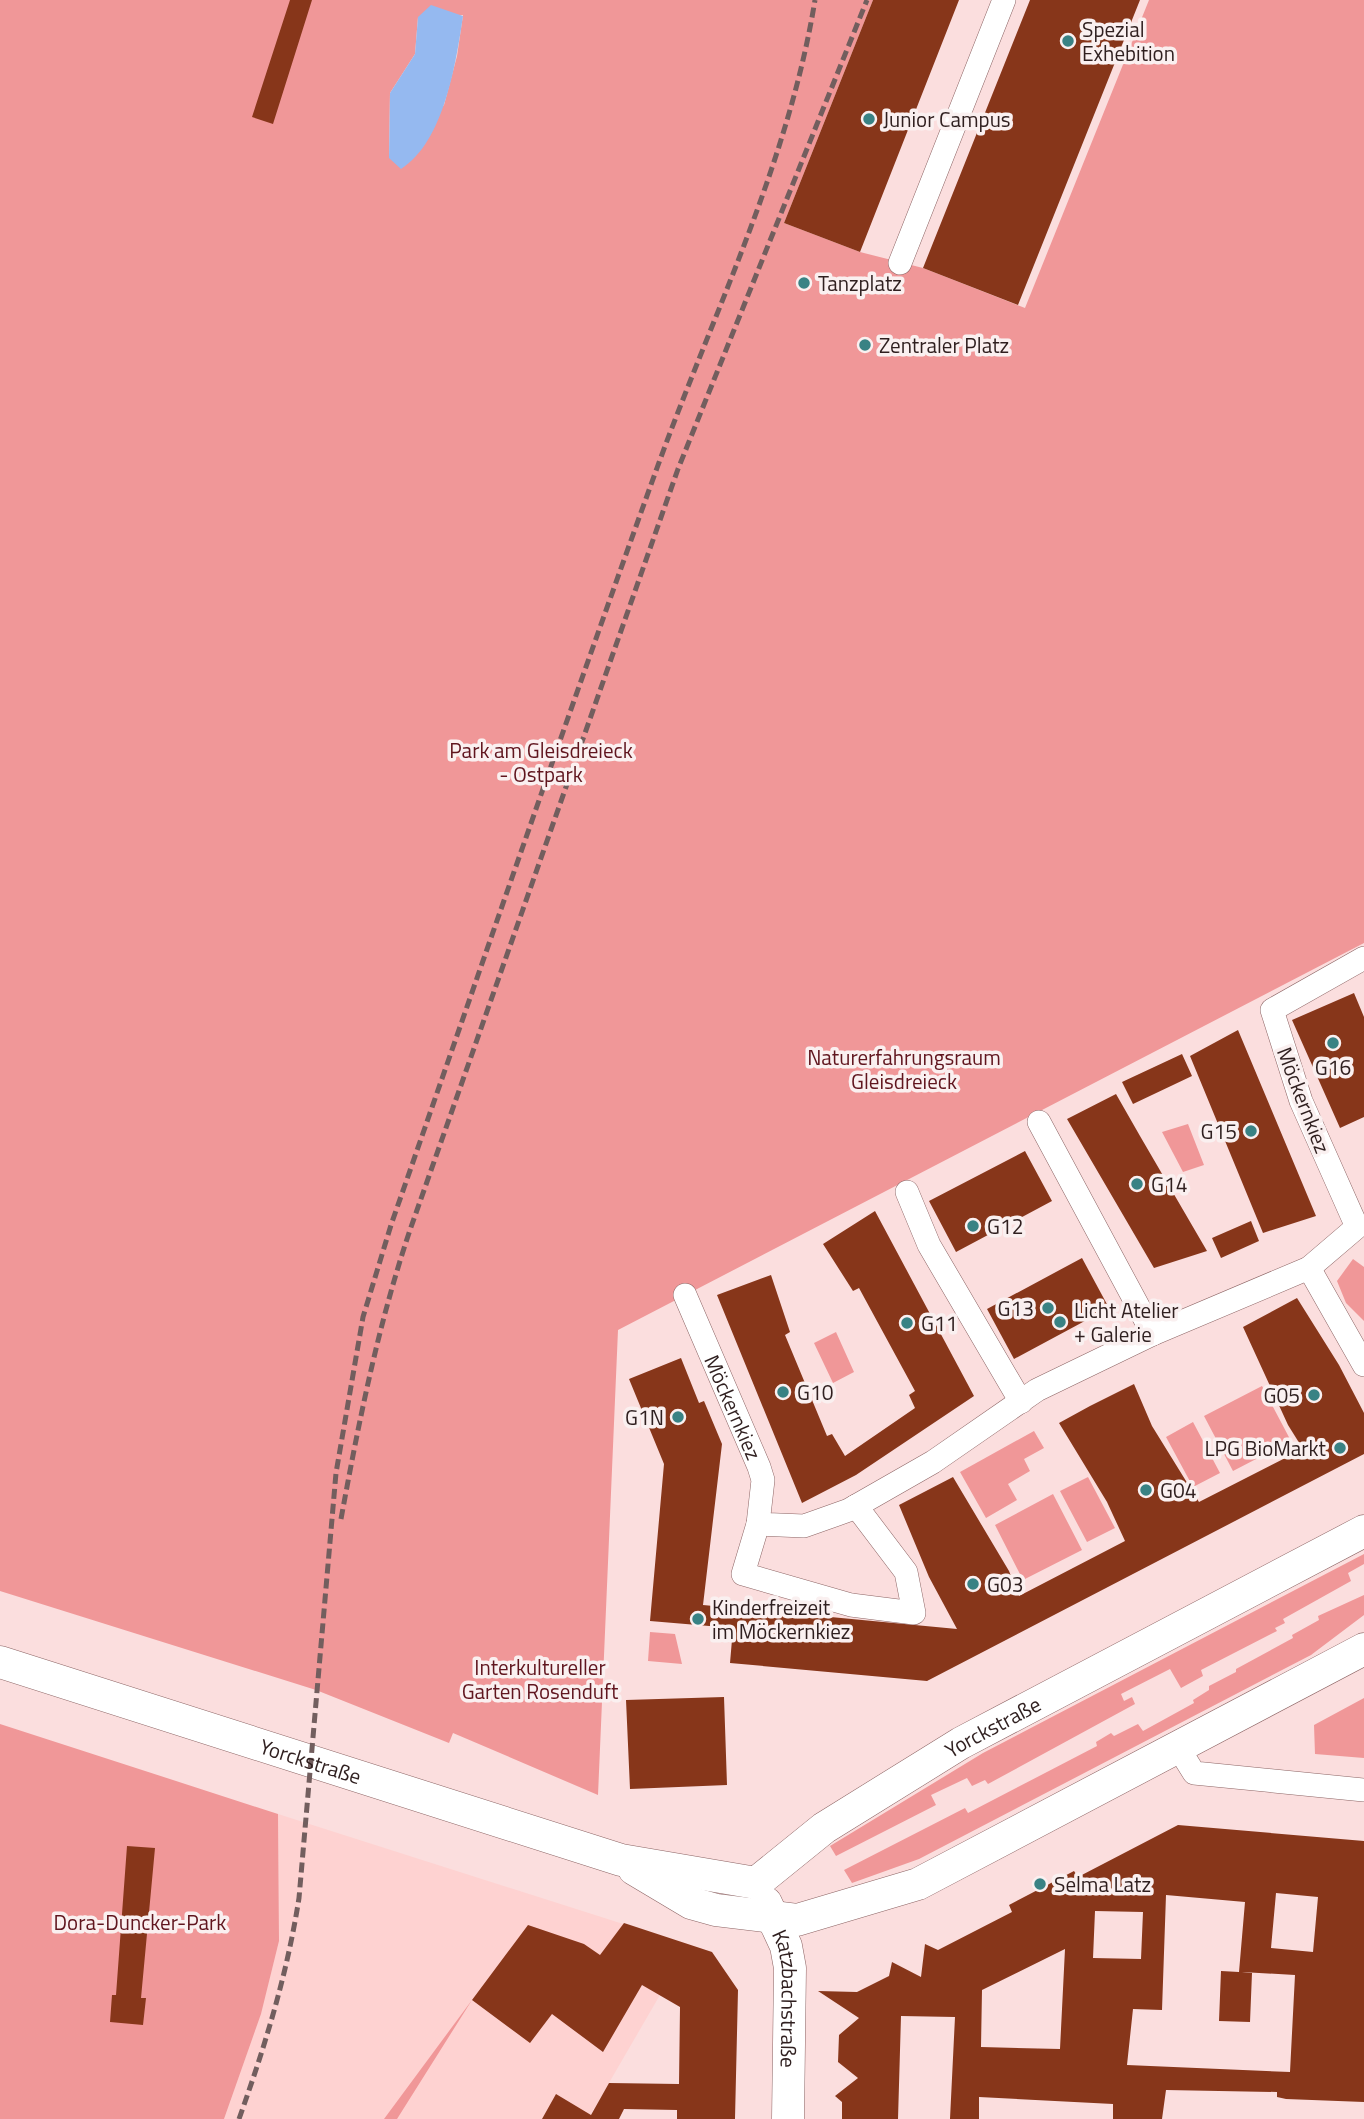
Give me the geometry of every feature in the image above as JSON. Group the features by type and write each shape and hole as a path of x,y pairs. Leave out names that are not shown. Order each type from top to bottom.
{"main road":[{"name":"Yorckstraße","path":"0,1662 621,1860 756,1882 824,1828 961,1743 1364,1531"},
{"name":"Yorckstraße","path":"621,1860 691,1903 774,1919 797,1920 918,1884 1364,1649"},
{"name":"Katzbachstraße","path":"756,1882 786,1946 790,1968 788,2119"}],"street":[{"path":"900,263 1004,0"},
{"name":"Möckernkiez","path":"758,1524 804,1526 856,1506 933,1462 1037,1390 1153,1334 1309,1268 1357,1227 1301,1101 1272,1010 1364,958"},
{"path":"1039,1122 1153,1334"},
{"path":"907,1192 929,1245 1021,1402"},
{"path":"1309,1268 1364,1365"},
{"name":"Möckernkiez","path":"685,1295 763,1480 758,1524 743,1574 851,1605 914,1613 906,1572 856,1506"},
{"path":"1178,1749 1194,1773 1364,1790"}],"shaded area":[{"path":"278,1814 689,1945 588,2119 224,2119 261,2014 279,1941"}],"green space":[{"name":"Park am Gleisdreieck - Ostpark","path":"0,0 873,0 784,223 860,252 923,268 1025,308 1149,0 1364,0 1364,943 618,1330 598,1795 453,1733 449,1743 316,1690 0,1591","holes":["463,15 457,56 444,105 389,158 390,93 415,54 418,17"]},
{"path":"1188,1124 1204,1165 1183,1172 1162,1132"},
{"path":"1353,1259 1364,1267 1364,1321 1346,1303 1337,1281"},
{"path":"836,1332 854,1372 833,1383 814,1343"},
{"path":"1262,1386 1291,1441 1233,1471 1204,1416"},
{"path":"1193,1422 1220,1473 1193,1487 1166,1437"},
{"path":"1034,1431 1044,1448 1024,1459 1030,1471 1008,1484 1017,1500 986,1518 960,1472"},
{"path":"1088,1477 1115,1528 1087,1542 1060,1491"},
{"path":"1053,1494 1082,1550 1023,1580 995,1525"},
{"path":"1364,1554 1364,1564 1348,1573 1351,1581 1283,1619 1285,1623 1275,1628 1277,1631 1201,1670 1203,1676 1181,1688 1170,1669 1121,1694 1124,1701 1132,1697 1135,1704 988,1784 985,1780 972,1786 967,1778 931,1795 936,1805 836,1856 830,1846 983,1753"},
{"path":"1364,1595 1364,1615 1311,1655 919,1859 852,1883 844,1870 965,1808 968,1813 1097,1746 1096,1742 1111,1733 1114,1736 1138,1724 1143,1731 1194,1703 1193,1700 1209,1690 1209,1686 1236,1672 1236,1669 1293,1638 1292,1635 1319,1620 1318,1616"},
{"path":"650,1632 675,1634 682,1664 648,1661"},
{"path":"1364,1698 1364,1758 1315,1754 1314,1725"},
{"name":"Dora-Duncker-Park","path":"0,1724 278,1814 279,1941 261,2014 224,2119 0,2119"},
{"path":"472,2000 397,2119 384,2119"}],"water":[{"path":"431,5 463,16 452,78 438,121 428,140 416,157 401,169 389,158 390,93 415,54 418,17"}],"building":[{"path":"290,0 312,0 273,124 252,117"},
{"name":"Junior Campus","path":"873,0 959,0 860,252 784,223"},
{"path":"1030,0 1140,0 1018,305 923,268"},
{"name":"G16","path":"1354,993 1364,1017 1364,1117 1340,1128 1292,1020"},
{"name":"G15","path":"1238,1030 1316,1216 1263,1233 1190,1056"},
{"path":"1182,1054 1192,1076 1133,1104 1122,1082"},
{"name":"G14","path":"1116,1094 1207,1251 1154,1268 1067,1119"},
{"name":"G12","path":"1025,1151 1052,1201 956,1252 929,1201"},
{"path":"875,1211 974,1396 856,1475 802,1503 717,1295 771,1275 790,1332 785,1335 827,1436 832,1434 845,1456 915,1408 909,1395 915,1391 859,1288 853,1291 823,1244"},
{"path":"1251,1221 1259,1241 1221,1258 1212,1238"},
{"name":"G13","path":"1082,1258 1109,1308 1014,1359 987,1309"},
{"path":"1297,1298 1339,1365 1364,1413 1364,1454 927,1681 730,1663 733,1628 650,1621 664,1464 629,1379 681,1358 699,1403 704,1401 722,1444 703,1605 957,1629 929,1577 899,1505 953,1477 1009,1571 1019,1596 1125,1541 1107,1502 1059,1423 1090,1406 1134,1384 1152,1426 1199,1502 1303,1449 1288,1425 1243,1327"},
{"path":"724,1697 727,1785 630,1789 626,1700"},
{"path":"1178,1825 1364,1841 1364,2102 1286,2099 1277,2097 1277,2092 1166,2090 1162,2119 1113,2119 1113,2104 979,2097 979,2119 950,2119 955,2017 901,2016 898,2119 842,2119 842,2102 835,2096 858,2078 838,2062 839,2035 859,2018 818,1991 857,1992 889,1976 892,1962 921,1977 925,1944 938,1950 1012,1912 1009,1905 1074,1871 1078,1877","holes":["1276,1893 1318,1897 1313,1952 1271,1948","1166,1895 1245,1902 1239,1972 1221,1971 1219,2021 1250,2022 1252,1973 1242,1972 1295,1975 1290,2072 1127,2065 1133,2009 1162,2010","1095,1911 1143,1912 1141,1959 1093,1958","1065,1949 1060,2049 981,2047 982,1990"]},
{"path":"127,1846 155,1848 141,1998 146,1998 143,2025 110,2022 112,1995 116,1995"},
{"path":"624,1923 712,1952 738,1990 735,2119 677,2119 677,2110 624,2109 619,2119 542,2119 556,2094 591,2115 609,2083 679,2084 680,2007 642,1985 603,2052 552,2014 530,2043 472,2000 528,1925 584,1944 600,1955"}],"railway":[{"path":"239,2119 274,2010 299,1898 336,1473 363,1317 391,1225 623,563 768,180 803,61 815,0"},
{"path":"341,1519 370,1373 410,1230 678,469 867,0"}],"place":[{"name":"Spezial Exhebition","path":"1068,41"},
{"name":"Junior Campus","path":"869,119"},
{"name":"Tanzplatz","path":"804,283"},
{"name":"Zentraler Platz","path":"865,345"},
{"name":"G16","path":"1333,1043"},
{"name":"G15","path":"1251,1131"},
{"name":"G14","path":"1137,1184"},
{"name":"G12","path":"973,1226"},
{"name":"G13","path":"1048,1308"},
{"name":"Licht Atelier + Galerie","path":"1060,1322"},
{"name":"G11","path":"907,1323"},
{"name":"G10","path":"783,1392"},
{"name":"G05","path":"1314,1395"},
{"name":"G1N","path":"678,1417"},
{"name":"LPG BioMarkt","path":"1340,1448"},
{"name":"G04","path":"1146,1490"},
{"name":"G03","path":"973,1584"},
{"name":"Kinderfreizeit im Möckernkiez","path":"698,1619"},
{"name":"Selma Latz","path":"1040,1884"}],"park label":[{"name":"Naturerfahrungsraum Gleisdreieck","path":"904,1069"},
{"name":"Interkultureller Garten Rosenduft","path":"540,1679"}]}
